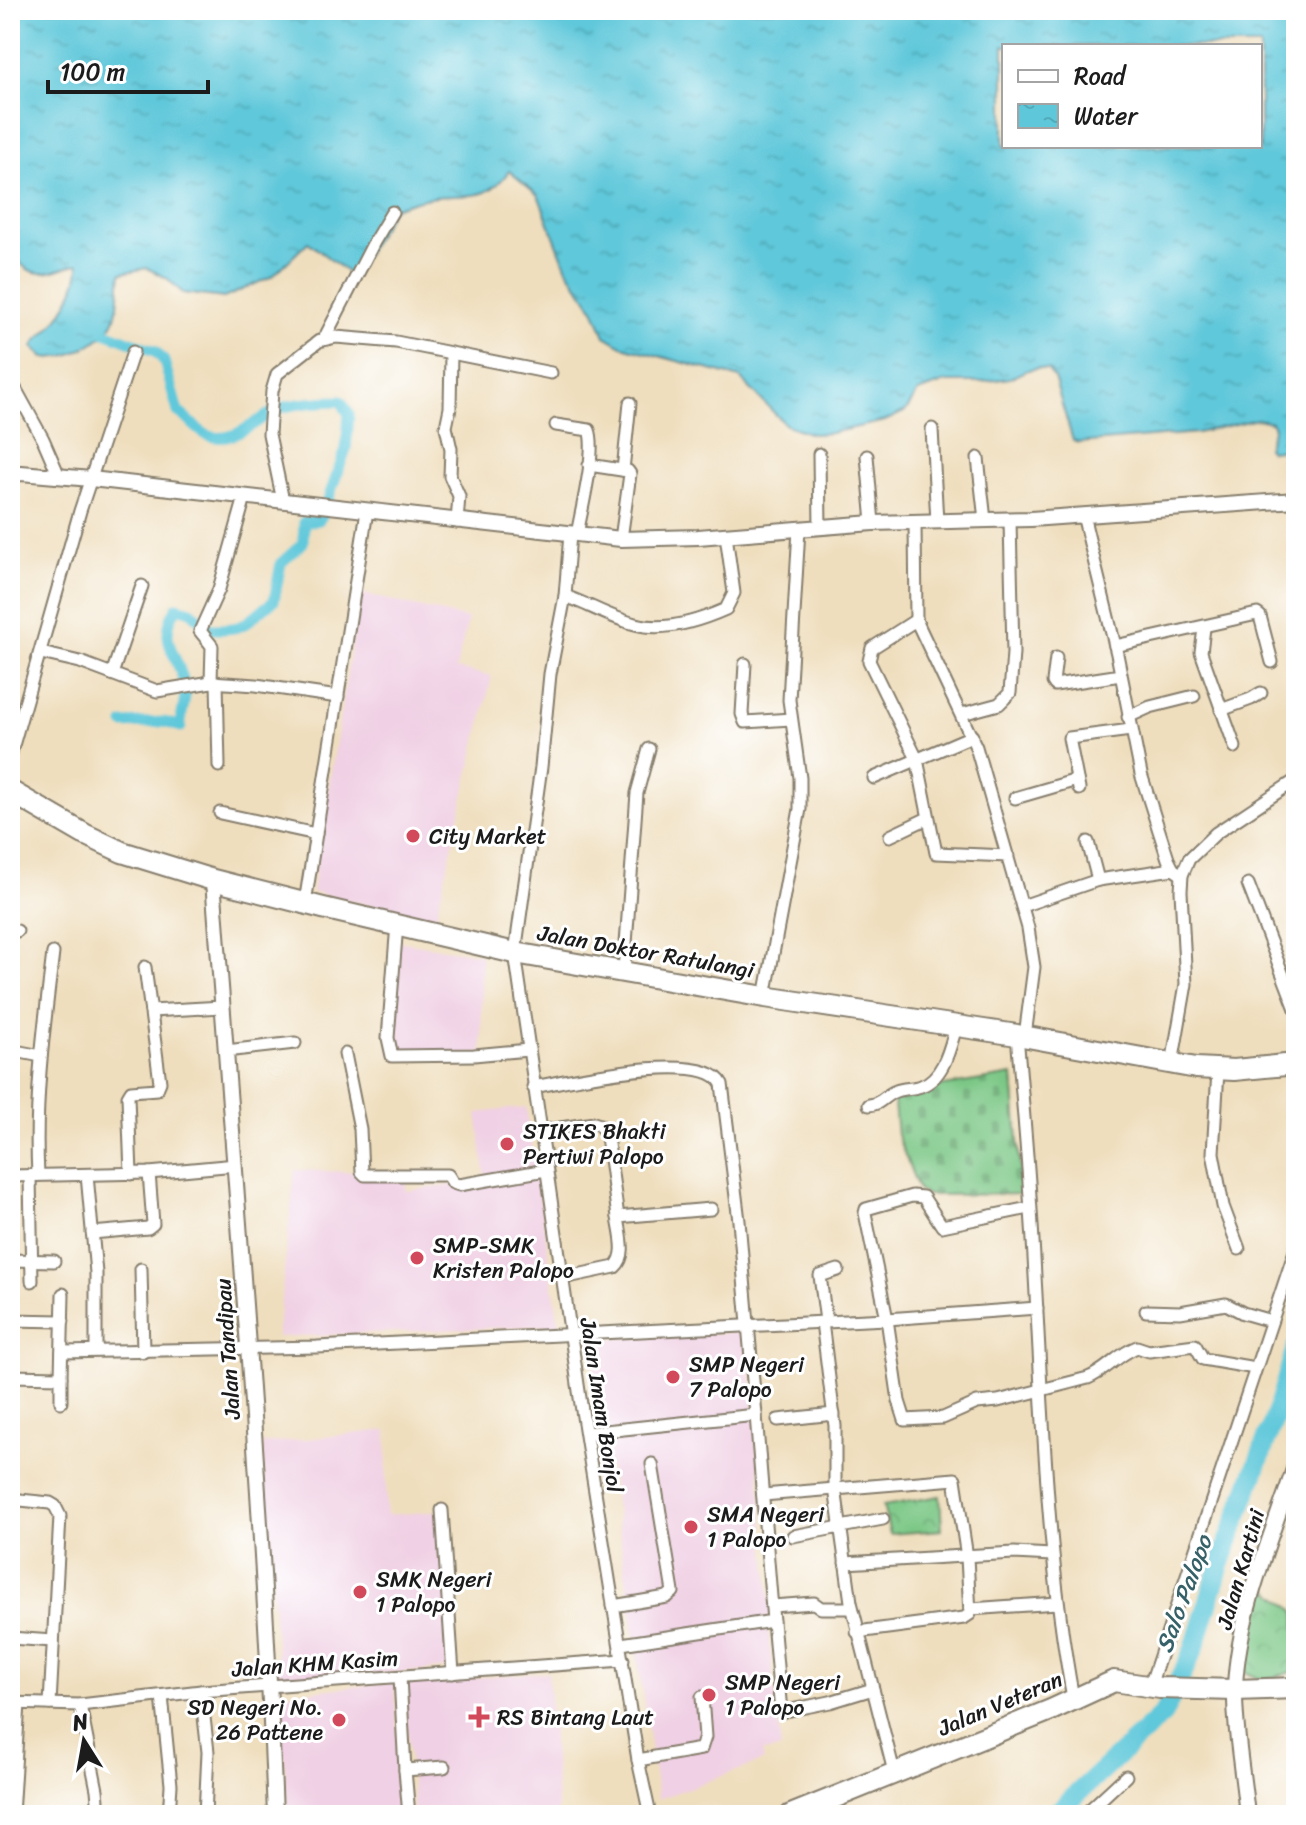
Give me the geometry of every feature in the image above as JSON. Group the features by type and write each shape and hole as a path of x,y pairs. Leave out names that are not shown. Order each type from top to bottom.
{"highway":[{"name":"Jalan Doktor Ratulangi","path":"12,797 112,848 213,880 515,953 1218,1071 1296,1064"},
{"path":"1260,1689 1296,1677"},
{"name":"Jalan Veteran","path":"791,1815 818,1810 894,1772 1051,1710 1114,1681 1205,1689 1296,1688"}],"street":[{"path":"283,501 269,427 277,374 324,339 392,212"},
{"path":"324,339 336,337 396,342 551,373"},
{"path":"10,756 69,547 133,352"},
{"path":"451,354 450,408 446,427 451,449 450,476 459,496 457,522"},
{"path":"10,380 59,476"},
{"path":"623,470 630,403"},
{"name":"Jalan Imam Bonjol","path":"556,425 591,432 589,465 573,535 550,674 541,767 515,953 613,1606 650,1815"},
{"path":"932,429 937,522"},
{"path":"819,454 820,528"},
{"path":"867,456 873,523"},
{"path":"978,458 985,520"},
{"path":"589,465 623,470 630,474 621,539"},
{"path":"10,475 21,473 91,479 621,539 726,535 873,523 1010,520 1296,500"},
{"path":"219,766 212,646 200,631 225,571 245,497"},
{"path":"305,903 367,511"},
{"path":"1083,515 1150,805 1177,872 1186,984 1172,1064"},
{"path":"962,714 999,704 1010,693 1013,597 1010,520"},
{"path":"915,522 916,620 972,736 1034,956 1034,980 1021,1036 1029,1208 1052,1555 1073,1698"},
{"path":"765,997 800,809 800,778 791,719 789,679 799,529"},
{"path":"565,596 632,624 649,627 672,625 713,614 726,609 734,593 726,535"},
{"path":"112,674 142,586"},
{"path":"1115,646 1259,614 1272,662"},
{"path":"916,620 872,648 869,661 917,759 934,848 939,854 1008,856"},
{"path":"1204,628 1201,652 1235,747"},
{"path":"41,653 70,659 157,691 214,682 338,697"},
{"path":"1056,658 1055,685 1121,675"},
{"path":"745,664 742,714 745,722 791,719"},
{"path":"1221,710 1261,693"},
{"path":"1128,717 1150,707 1194,696"},
{"path":"1015,798 1078,785 1069,738 1131,730"},
{"path":"874,778 972,736"},
{"path":"624,971 636,801 649,749"},
{"path":"1022,906 1098,880 1177,872 1216,833 1296,780"},
{"path":"220,813 316,834"},
{"path":"890,836 928,818"},
{"path":"1088,842 1098,880"},
{"name":"Jalan Tandipau","path":"213,880 249,1349 275,1815"},
{"path":"1248,884 1296,1009"},
{"path":"397,924 388,1042 392,1056 474,1055 528,1050"},
{"path":"32,1281 41,1056 53,953"},
{"path":"131,1174 129,1094 157,1089 160,1082 145,967"},
{"path":"151,1011 222,1007"},
{"path":"869,1105 883,1102 895,1091 922,1086 934,1078 945,1060 956,1027"},
{"path":"226,1051 295,1043"},
{"path":"10,1050 41,1056"},
{"path":"345,1054 360,1129 362,1170 365,1175 448,1175 453,1183 459,1185 546,1170"},
{"path":"533,1087 679,1066 701,1069 719,1078 739,1221 781,1712 873,1689"},
{"path":"1218,1071 1213,1153 1223,1206 1239,1249"},
{"path":"540,1131 594,1123 600,1125 607,1137 623,1257 615,1267 563,1278"},
{"path":"10,1176 131,1174 236,1165"},
{"path":"92,1233 148,1228 153,1224 149,1173"},
{"path":"87,1175 96,1273 96,1350"},
{"path":"1029,1208 942,1226 927,1201 918,1196 866,1209 899,1401 905,1420 943,1418 977,1403 998,1401 1095,1375 1125,1352 1137,1347 1149,1351 1195,1345 1203,1359 1255,1368"},
{"path":"618,1217 711,1209"},
{"path":"1155,1687 1296,1248"},
{"path":"10,1260 54,1261"},
{"path":"141,1269 143,1352"},
{"path":"838,1270 820,1276 834,1414 835,1488 852,1608 894,1772"},
{"path":"61,1402 63,1294"},
{"path":"1146,1311 1194,1311 1226,1304 1243,1313 1271,1321"},
{"path":"62,1352 249,1349 571,1335 1037,1308"},
{"path":"10,1320 63,1321"},
{"path":"10,1376 61,1377"},
{"path":"778,1420 834,1414"},
{"path":"586,1433 756,1415"},
{"name":"Jalan Kartini","path":"1247,1815 1235,1690 1239,1653 1252,1597 1296,1463"},
{"path":"613,1606 667,1597 673,1592 652,1464"},
{"path":"763,1495 954,1478 967,1557 970,1614 964,1618 857,1632"},
{"path":"10,1499 50,1503 60,1516 50,1704"},
{"path":"442,1510 453,1673"},
{"path":"793,1536 883,1519"},
{"path":"845,1563 1014,1553 1052,1555"},
{"path":"772,1606 814,1603 821,1608 852,1608"},
{"path":"971,1609 1057,1603"},
{"path":"621,1644 773,1621"},
{"path":"10,1638 53,1641"},
{"name":"Jalan KHM Kasim","path":"14,1703 80,1705 201,1691 623,1660"},
{"path":"400,1677 409,1815"},
{"path":"201,1691 208,1752 205,1815"},
{"path":"162,1696 171,1785 169,1815"},
{"path":"638,1760 701,1749 705,1737 702,1697"},
{"path":"12,1815 14,1703"},
{"path":"80,1705 97,1790 98,1801 93,1815"},
{"path":"405,1770 444,1767"},
{"path":"1084,1815 1126,1776"}],"shaded area":[{"path":"360,593 468,619 456,669 492,676 435,920 312,892"},
{"path":"397,941 481,955 482,1054 389,1055"},
{"name":"SMP-SMK Kristen Palopo","path":"526,1107 559,1325 277,1337 295,1170 405,1174 406,1191 486,1181 477,1113"},
{"path":"747,1332 772,1622 767,1623 781,1749 762,1752 764,1761 658,1799 589,1340"},
{"name":"SMK Negeri 1 Palopo","path":"387,1430 386,1515 442,1511 450,1668 279,1683 262,1444"},
{"path":"548,1672 558,1815 414,1815 404,1684"},
{"path":"394,1683 403,1815 289,1815 279,1694"}],"green space":[{"path":"1013,1075 1022,1194 927,1195 919,1191 897,1135 893,1094"},
{"path":"940,1496 942,1530 890,1534 883,1506"},
{"path":"1262,1584 1296,1612 1296,1671 1263,1680 1245,1672 1243,1654"}],"water":[{"path":"10,10 1296,10 1296,448 1270,451 1267,448 1274,427 1271,422 1257,419 1197,433 1078,443 1073,441 1054,378 1048,370 1038,368 1010,378 946,382 918,392 906,411 885,421 812,434 786,425 740,378 622,346 605,336 595,311 567,269 538,195 509,171 485,192 431,198 393,208 353,277 308,242 273,276 224,298 183,293 167,278 147,268 121,273 116,312 107,331 91,344 72,353 44,357 33,347 65,307 77,280 79,264 45,273 23,266 12,242 14,216 10,207"}],"waterway":[{"path":"105,332 155,351 164,361 178,412 207,435 226,437 279,409 301,404 341,401 349,414 346,449 322,516 319,520 304,522 303,543 281,563 274,601 241,626 224,629 210,629 191,611 177,607 168,631 185,690 181,727 164,722 124,724"},
{"name":"Salo Palopo","path":"1054,1815 1163,1714 1194,1649 1296,1348"}],"place":[{"name":"City Market","path":"413,836"},
{"name":"STIKES Bhakti Pertiwi Palopo","path":"507,1144"},
{"name":"SMP-SMK Kristen Palopo","path":"417,1258"},
{"name":"SMP Negeri 7 Palopo","path":"673,1377"},
{"name":"SMA Negeri 1 Palopo","path":"691,1527"},
{"name":"SMK Negeri 1 Palopo","path":"360,1592"},
{"name":"SMP Negeri 1 Palopo","path":"709,1695"},
{"name":"RS Bintang Laut","path":"479,1717"},
{"name":"SD Negeri No. 26 Pattene","path":"339,1720"}]}
